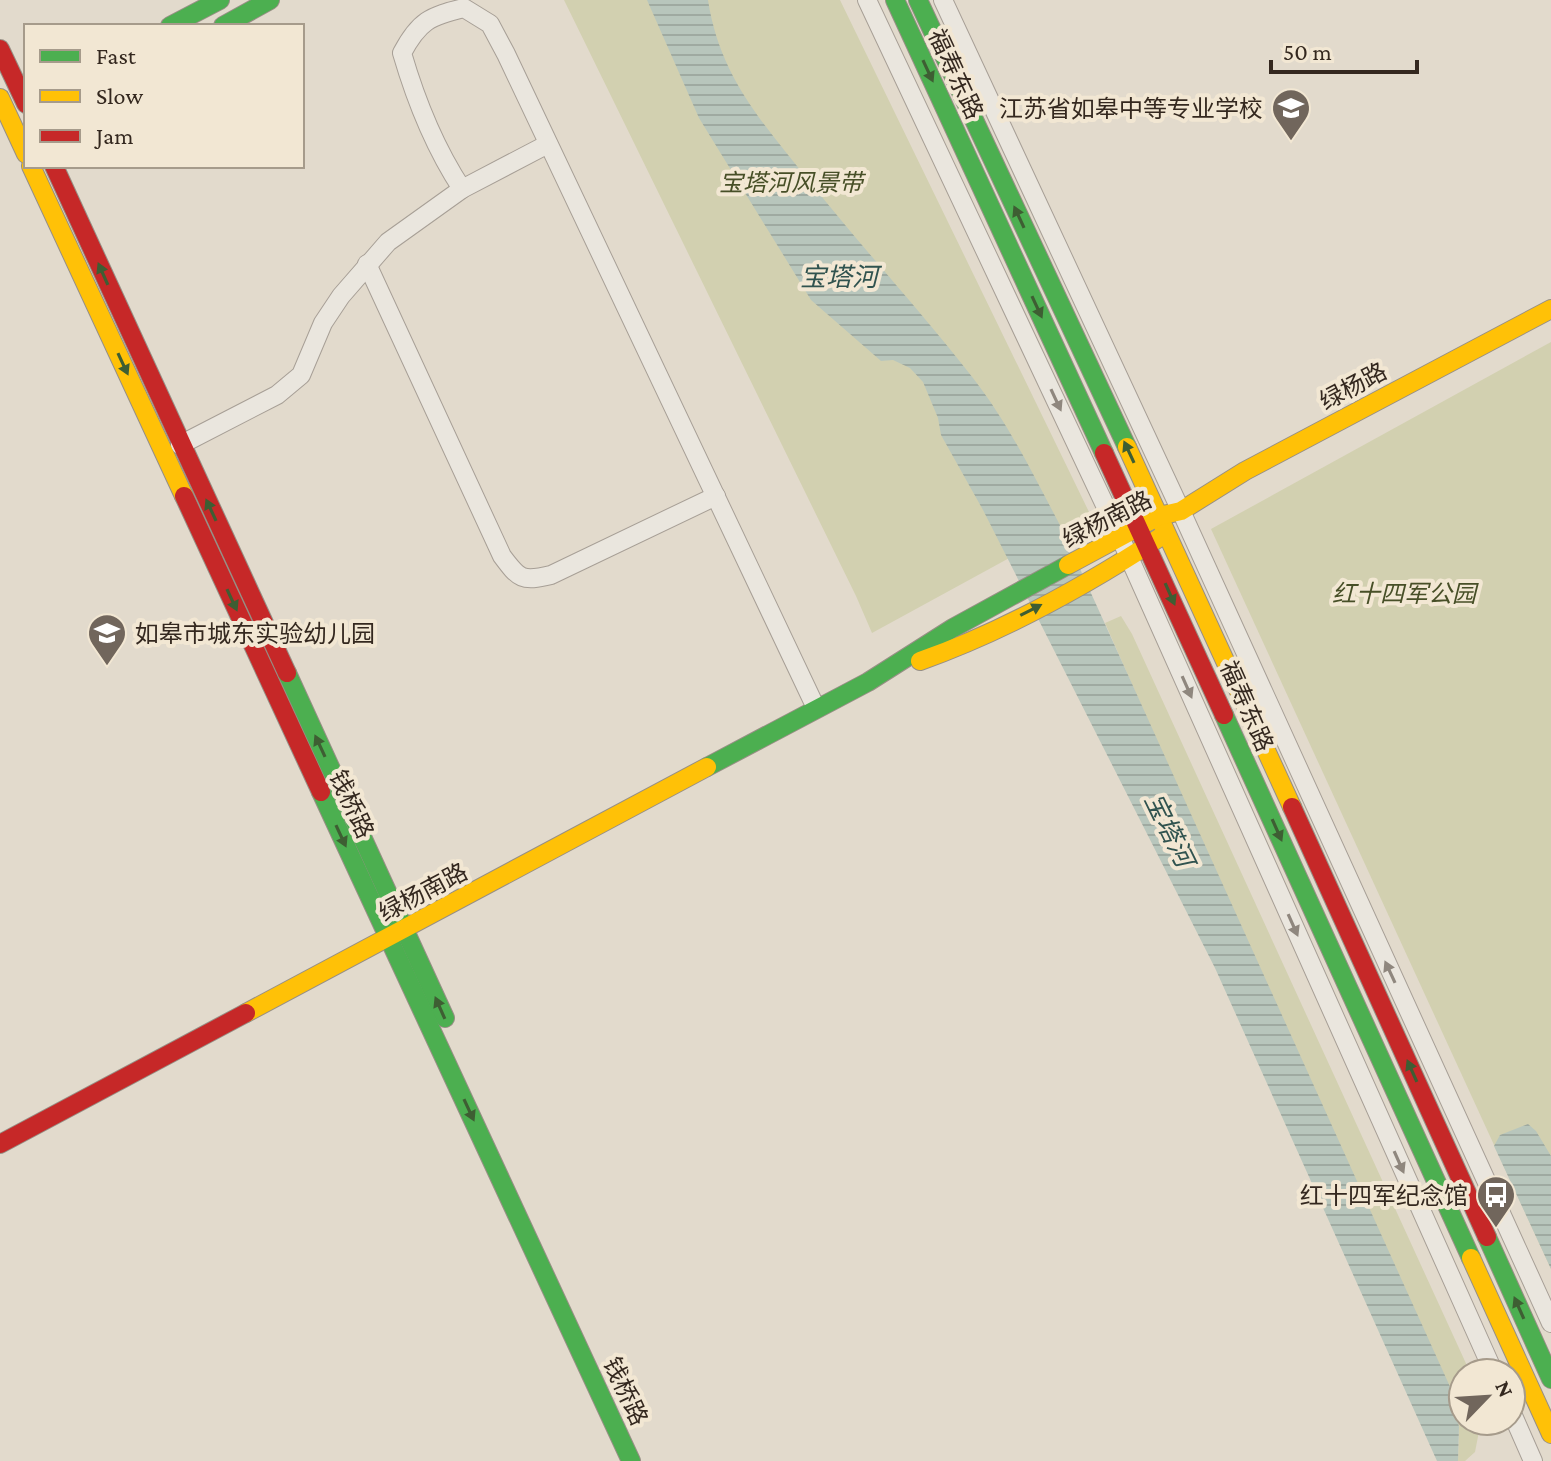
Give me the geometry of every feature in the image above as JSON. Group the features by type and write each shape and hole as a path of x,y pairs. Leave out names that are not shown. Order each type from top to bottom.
{"street":[{"path":"174,24 220,0"},
{"path":"227,24 270,0"},
{"path":"867,0 1120,537 1487,1357"},
{"name":"福寿东路","path":"895,0 1139,526 1551,1434"},
{"name":"福寿东路","path":"918,0 1163,524 1551,1379"},
{"path":"943,0 1181,511 1551,1323"},
{"path":"462,189 444,162 412,89 402,53 414,30 438,14 464,8 490,24 816,708"},
{"path":"0,49 24,100"},
{"path":"0,152 24,143 3,111 24,105"},
{"path":"180,445 277,395 301,375 323,323 367,264 388,242 462,189 548,144"},
{"name":"钱桥路","path":"32,168 631,1461"},
{"name":"钱桥路","path":"55,168 647,1461"},
{"path":"367,264 502,556 516,575 530,580 551,575 716,496"},
{"name":"绿杨路","path":"1181,511 1245,471 1551,309"},
{"name":"绿杨南路","path":"0,1144 816,708 868,682 962,646 1130,559 1148,547 1163,524 1181,511"},
{"name":"绿杨南路","path":"868,682 953,628 1139,526 1163,524"},
{"path":"1519,1437 1525,1458 1551,1441"}],"green space":[{"name":"宝塔河风景带","path":"564,0 840,0 1090,514 872,633"},
{"name":"红十四军公园","path":"1551,342 1551,1269 1211,529"},
{"path":"1121,616 1132,634 1463,1357 1447,1357 1447,1400 1105,623"},
{"path":"1459,1437 1478,1437 1475,1452 1465,1461 1458,1461"}],"water":[{"name":"宝塔河","path":"647,0 708,0 722,53 760,119 973,378 1021,452 1062,529 1447,1380 1447,1437 1459,1437 1458,1461 1437,1461 1215,968 983,510 941,435 938,418 923,382 910,368 893,360 881,361 811,300 699,118"},
{"path":"1528,1124 1536,1131 1551,1156 1551,1269 1494,1146 1500,1135"}],"traffic: fast":[{"path":"174,24 220,0"},
{"path":"227,24 270,0"},
{"path":"895,0 1104,453"},
{"path":"918,0 1127,447"},
{"path":"707,767 868,682 953,628 1068,565"},
{"path":"287,673 445,1018"},
{"path":"1224,715 1471,1258"},
{"path":"321,792 631,1461"},
{"path":"1487,1237 1551,1379"}],"traffic: slow":[{"path":"0,98 24,150"},
{"path":"32,168 184,496"},
{"path":"1068,565 1159,516 1181,511 1245,471 1551,309"},
{"path":"1127,447 1292,807"},
{"path":"920,661 983,636 1045,606 1162,536"},
{"path":"246,1013 707,767"},
{"path":"1471,1258 1551,1434"}],"traffic: jam":[{"path":"0,49 24,100"},
{"path":"55,168 287,673"},
{"path":"1104,453 1224,715"},
{"path":"184,496 321,792"},
{"path":"1292,807 1487,1237"},
{"path":"0,1144 246,1013"}],"place":[{"name":"江苏省如皋中等专业学校","path":"1291,142"},
{"name":"如皋市城东实验幼儿园","path":"107,667"},
{"name":"红十四军纪念馆","path":"1496,1229"}]}
